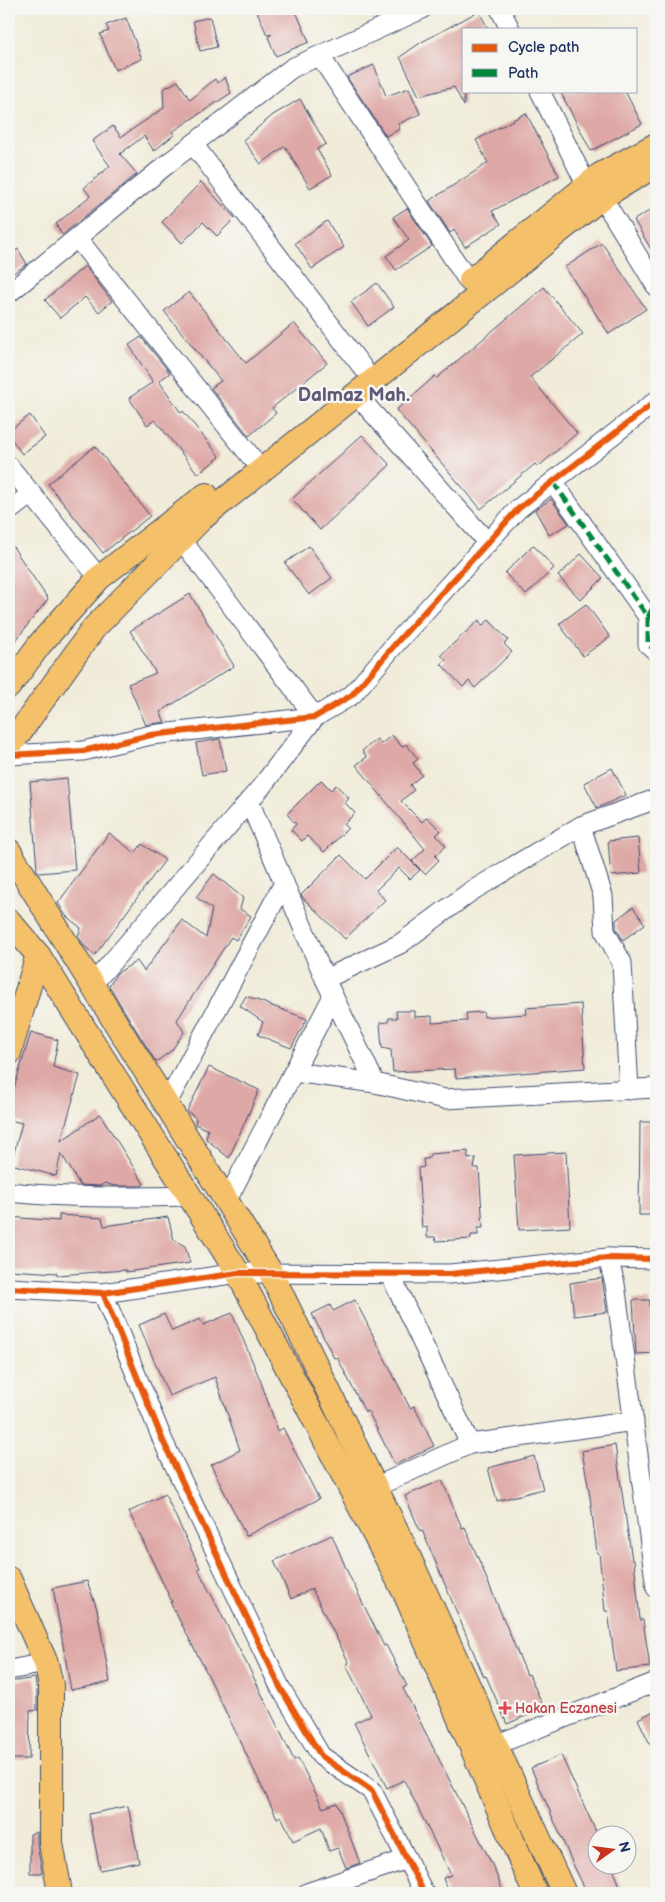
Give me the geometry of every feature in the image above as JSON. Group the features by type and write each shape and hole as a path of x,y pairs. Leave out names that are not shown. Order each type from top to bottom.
{"main road":[{"path":"9,747 94,628 202,518 355,393 594,191 600,176 656,145"},
{"path":"9,686 40,644 100,578 252,458 469,282 594,191 656,166"},
{"path":"9,851 271,1273 375,1487 564,1893"},
{"path":"9,920 38,956 238,1273 405,1593 535,1893"},
{"path":"9,1053 38,956"},
{"path":"9,1579 46,1663 51,1686 51,1843 60,1893"}],"street":[{"path":"9,292 292,68 422,9"},
{"path":"500,9 510,28"},
{"path":"320,56 469,282"},
{"path":"541,92 594,191 656,286"},
{"path":"194,144 362,368"},
{"path":"77,238 252,458"},
{"path":"355,393 488,543"},
{"path":"92,985 249,801 315,717 352,696 397,642 518,509 656,401"},
{"path":"9,466 100,578"},
{"path":"554,482 652,610 648,644 656,651"},
{"path":"9,511 31,494"},
{"path":"180,539 315,717"},
{"path":"9,755 83,751 151,735 315,717"},
{"path":"325,979 400,944 470,892 581,826 656,799"},
{"path":"249,801 325,979 375,1083"},
{"path":"581,826 603,896 605,931 622,963 629,1090"},
{"path":"166,1105 284,883"},
{"path":"226,1202 333,996"},
{"path":"294,1072 375,1083 445,1099 656,1088"},
{"path":"9,1192 53,1196 139,1198 190,1196"},
{"path":"9,1288 103,1293 238,1273 450,1274 608,1258 656,1259"},
{"path":"608,1258 615,1284 656,1588"},
{"path":"390,1274 470,1444"},
{"path":"103,1293 162,1441 280,1687 321,1756 372,1791 424,1893"},
{"path":"375,1487 470,1444 634,1421"},
{"path":"9,1670 46,1663"},
{"path":"495,1745 656,1682"},
{"path":"307,1893 407,1860"}],"building":[{"path":"256,9 295,9 309,42 276,56 268,37 272,34 267,35"},
{"path":"479,11 488,28 462,28 462,92 464,92 464,106 454,87 419,96 400,57 420,43"},
{"path":"210,17 217,47 200,51 193,21"},
{"path":"126,18 142,59 115,70 100,34 109,31 106,25"},
{"path":"374,65 386,96 409,88 420,114 398,124 400,129 386,136 347,77"},
{"path":"225,77 231,93 172,132 175,134 154,151 144,136 120,154 137,174 62,235 56,224 90,196 84,188 110,166 92,141 113,126 121,137 164,108 163,89 178,81 190,100 215,79 218,83"},
{"path":"561,92 626,92 642,124 591,151"},
{"path":"300,99 326,144 317,149 332,175 310,188 285,146 261,164 243,140 273,115"},
{"path":"526,113 559,176 492,211 501,224 465,247 454,230 450,233 429,201 488,163 476,140"},
{"path":"201,182 235,218 217,236 203,222 182,243 162,222"},
{"path":"656,207 656,258 634,220"},
{"path":"407,208 432,246 396,270 386,256 409,240 393,217"},
{"path":"327,221 344,247 312,269 295,243"},
{"path":"602,243 646,309 609,334 565,267"},
{"path":"18,249 27,264 9,276 9,255"},
{"path":"85,266 112,301 99,312 85,297 60,318 45,300"},
{"path":"377,283 394,307 368,326 351,302"},
{"path":"544,287 583,334 530,377 577,433 538,467 535,464 481,509 396,410 435,376 437,378"},
{"path":"189,292 246,363 294,323 327,363 272,408 276,413 249,436 211,388 221,381 164,311"},
{"path":"141,337 170,373 159,381 181,413 183,411 220,457 198,474 155,420 147,425 129,398 153,382 129,345"},
{"path":"30,415 45,437 22,454 9,436 9,431"},
{"path":"362,435 390,465 320,530 292,499"},
{"path":"95,446 150,516 103,553 48,484"},
{"path":"551,499 569,524 549,535 535,510"},
{"path":"9,541 48,599 9,649"},
{"path":"533,545 554,568 526,595 505,573"},
{"path":"309,546 332,578 309,595 285,563"},
{"path":"581,554 603,578 581,600 558,576"},
{"path":"190,594 234,666 160,712 165,722 146,725 128,684 156,673 130,631"},
{"path":"586,604 610,637 583,656 559,624"},
{"path":"479,620 482,626 489,620 508,640 504,644 512,652 475,688 469,681 463,687 441,664 446,660 441,655"},
{"path":"392,735 402,747 406,744 418,759 413,763 422,775 410,785 414,790 401,801 422,822 427,817 441,831 436,835 446,846 435,856 439,860 425,874 412,861 425,849 356,765 367,757 362,751 377,739 381,744"},
{"path":"220,739 226,771 202,775 196,743"},
{"path":"612,768 626,795 597,808 584,783"},
{"path":"67,778 75,870 39,873 37,870 30,782"},
{"path":"321,780 331,790 336,785 349,798 345,803 355,813 344,824 348,828 324,852 307,836 302,841 291,830 296,824 287,814"},
{"path":"109,833 135,853 142,844 165,860 95,955 85,947 78,936 81,928 66,916 58,903"},
{"path":"638,838 641,873 611,876 608,841"},
{"path":"397,847 420,870 410,879 399,868 376,890 385,900 345,939 301,895 341,855 365,879"},
{"path":"214,874 243,898 240,909 251,916 236,940 231,937 177,1020 184,1032 172,1050 156,1062 109,986 117,973 137,961 144,971 182,920 206,938 212,909 196,897"},
{"path":"633,907 645,924 623,940 616,928 616,920"},
{"path":"246,996 307,1019 291,1048 258,1035 263,1022 240,1006"},
{"path":"581,1004 585,1068 456,1078 455,1069 393,1072 391,1050 382,1048 380,1023 388,1022 389,1018 397,1018 396,1011 415,1011 415,1017 432,1016 432,1023 467,1021 466,1013 483,1012 484,1017 527,1014 526,1008"},
{"path":"31,1032 58,1040 53,1067 80,1075 61,1141 100,1114 144,1184 141,1186 114,1186 105,1183 100,1186 80,1185 61,1153 56,1176 11,1164 22,1123 9,1120 9,1105"},
{"path":"209,1067 259,1090 229,1158 206,1139 208,1130 195,1124 196,1118 187,1111"},
{"path":"640,1122 656,1122 656,1215 639,1215"},
{"path":"468,1151 468,1159 476,1158 474,1168 479,1168 483,1228 478,1228 478,1235 471,1235 471,1239 436,1241 435,1237 427,1237 427,1227 422,1228 418,1168 424,1167 423,1159 428,1159 430,1154"},
{"path":"566,1152 570,1227 519,1230 514,1155"},
{"path":"59,1215 102,1218 104,1226 168,1217 174,1240 185,1246 190,1263 126,1272 126,1270 57,1275 57,1273 9,1270 9,1217 59,1221"},
{"path":"602,1278 607,1312 574,1316 570,1283"},
{"path":"355,1300 410,1408 414,1406 434,1446 395,1465 368,1411 365,1412 337,1357 334,1358 312,1314 330,1305 333,1311"},
{"path":"633,1300 650,1300 650,1306 656,1306 656,1353 636,1354"},
{"path":"232,1313 261,1382 278,1431 283,1428 319,1499 246,1536 211,1465 240,1450 215,1377 169,1396 139,1325 164,1314 172,1331 200,1319 203,1325"},
{"path":"615,1445 632,1560 634,1560 640,1620 643,1620 650,1667 616,1671 608,1611 605,1611 599,1553 597,1553 582,1451"},
{"path":"534,1456 543,1489 497,1501 488,1468"},
{"path":"442,1480 462,1528 465,1527 527,1675 529,1674 544,1708 507,1724 486,1676 484,1677 422,1530 420,1531 405,1496"},
{"path":"165,1494 200,1568 198,1569 294,1760 298,1758 323,1808 337,1803 360,1863 346,1868 338,1848 329,1851 321,1828 293,1841 281,1816 277,1818 208,1675 170,1602 172,1602 129,1512"},
{"path":"332,1535 348,1573 384,1646 386,1645 407,1686 403,1688 492,1864 502,1889 492,1893 448,1893 443,1878 451,1875 404,1780 387,1788 354,1723 371,1715 346,1665 349,1663 312,1589 291,1599 274,1561"},
{"path":"87,1581 97,1609 110,1682 71,1690 53,1588"},
{"path":"35,1678 37,1710 30,1711 29,1759 9,1759 9,1682"},
{"path":"656,1710 656,1757 638,1719"},
{"path":"561,1755 593,1824 588,1824 588,1874 615,1874 623,1893 587,1893 531,1768"},
{"path":"128,1806 139,1862 100,1870 89,1814"},
{"path":"37,1832 37,1845 42,1873 30,1873 30,1834"}],"marked path":[{"path":"553,482 648,617 648,644 656,651"},
{"path":"648,617 656,602"}],"cycle path":[{"path":"9,755 83,751 151,735 315,717 352,695 397,642 518,509 656,401"},
{"path":"9,1288 103,1293 238,1273 450,1274 608,1258 656,1259"},
{"path":"103,1293 163,1441 280,1687 321,1756 372,1791 424,1893"}],"place":[{"name":"Hakan Eczanesi","path":"505,1708"}],"district":[{"name":"Dalmaz Mah.","path":"354,395"}]}
